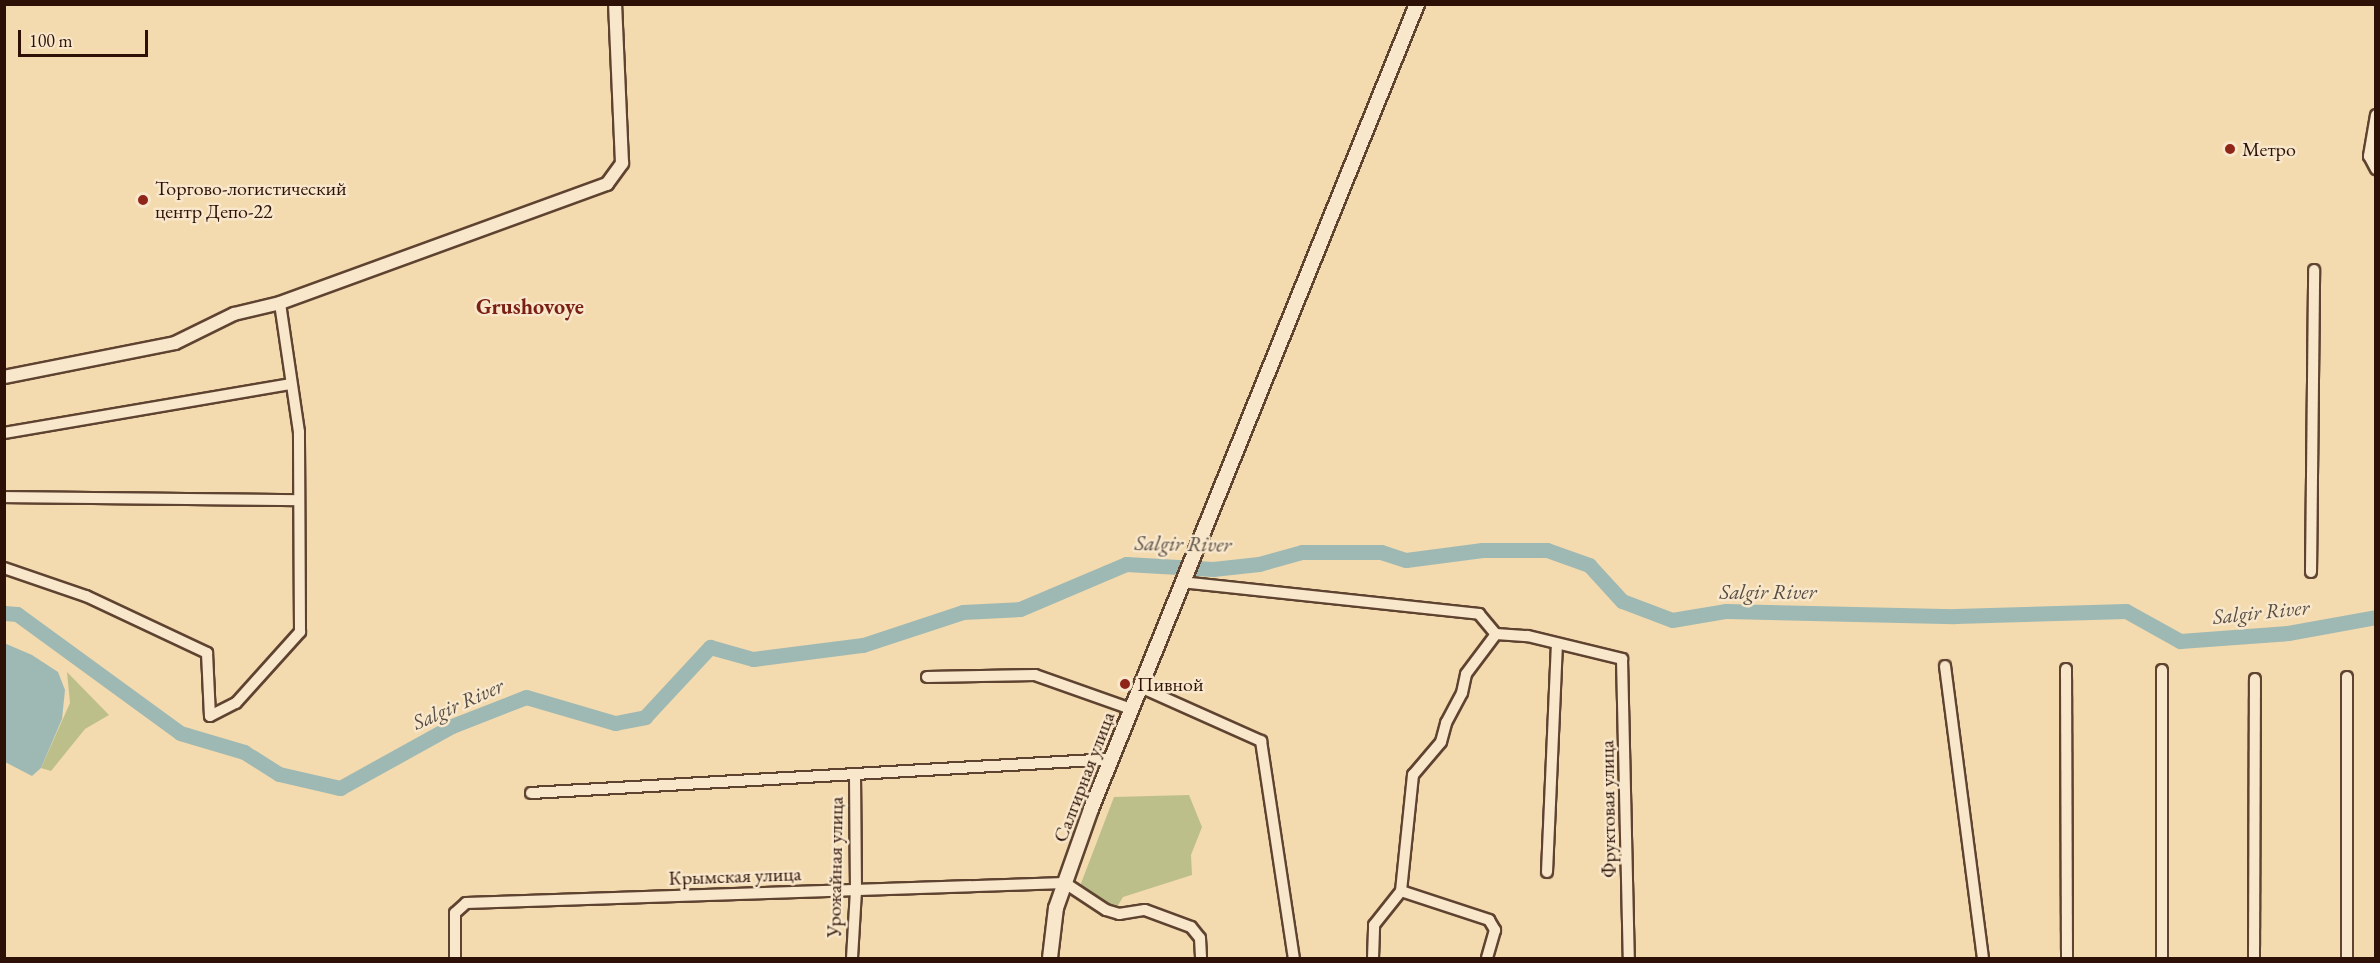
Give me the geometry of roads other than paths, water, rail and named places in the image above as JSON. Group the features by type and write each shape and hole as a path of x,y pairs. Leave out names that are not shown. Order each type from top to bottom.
{"main road":[{"name":"Салгирная улица","path":"1050,958 1056,908 1111,759 1417,4"}],"street":[{"path":"4,377 175,343 234,314 280,303 598,189 615,178 622,164 615,4"},
{"path":"2375,168 2369,156 2376,115"},
{"path":"2311,572 2314,270"},
{"path":"4,568 86,596 207,653 210,717 236,703 300,632 299,432 290,384 280,303"},
{"path":"4,433 290,384"},
{"path":"4,497 299,500"},
{"path":"1182,581 1479,614 1496,634 1528,636 1557,645 1547,872"},
{"path":"1373,958 1374,925 1401,891 1413,775 1441,742 1446,723 1462,693 1466,674 1496,634"},
{"name":"Фруктовая улица","path":"1557,645 1622,659 1629,958"},
{"path":"1945,666 1983,958"},
{"path":"2066,669 2067,958"},
{"path":"2162,670 2162,958"},
{"path":"927,677 1035,675 1131,709"},
{"path":"2347,676 2347,958"},
{"path":"2254,958 2255,679"},
{"path":"1140,687 1261,741 1294,958"},
{"path":"531,792 855,776 1111,759"},
{"name":"Урожайная улица","path":"852,958 856,890 855,776"},
{"path":"1065,883 1106,910 1119,914 1144,910 1191,927 1200,938 1201,958"},
{"name":"Крымская улица","path":"455,958 455,913 466,903 1065,883"},
{"path":"1401,891 1489,920 1494,930 1487,958"}],"water":[{"path":"4,643 32,655 58,672 65,690 62,719 41,768 32,776 5,762"}],"waterway":[{"name":"Salgir River","path":"4,613 17,614 180,733 244,752 279,774 340,788 452,726 526,697 615,723 645,717 710,647 753,659 863,645 963,612 1020,609 1126,564 1213,569 1259,564 1302,552 1381,552 1406,560 1482,550 1547,550 1589,565 1622,601 1672,620 1726,611 1955,616 2126,611 2180,641 2288,633 2376,617"}],"place":[{"name":"Метро","path":"2230,149"},
{"name":"Торгово-логистический центр Депо-22","path":"143,200"},
{"name":"Пивной","path":"1125,684"}],"district":[{"name":"Grushovoye","path":"530,307"}]}
